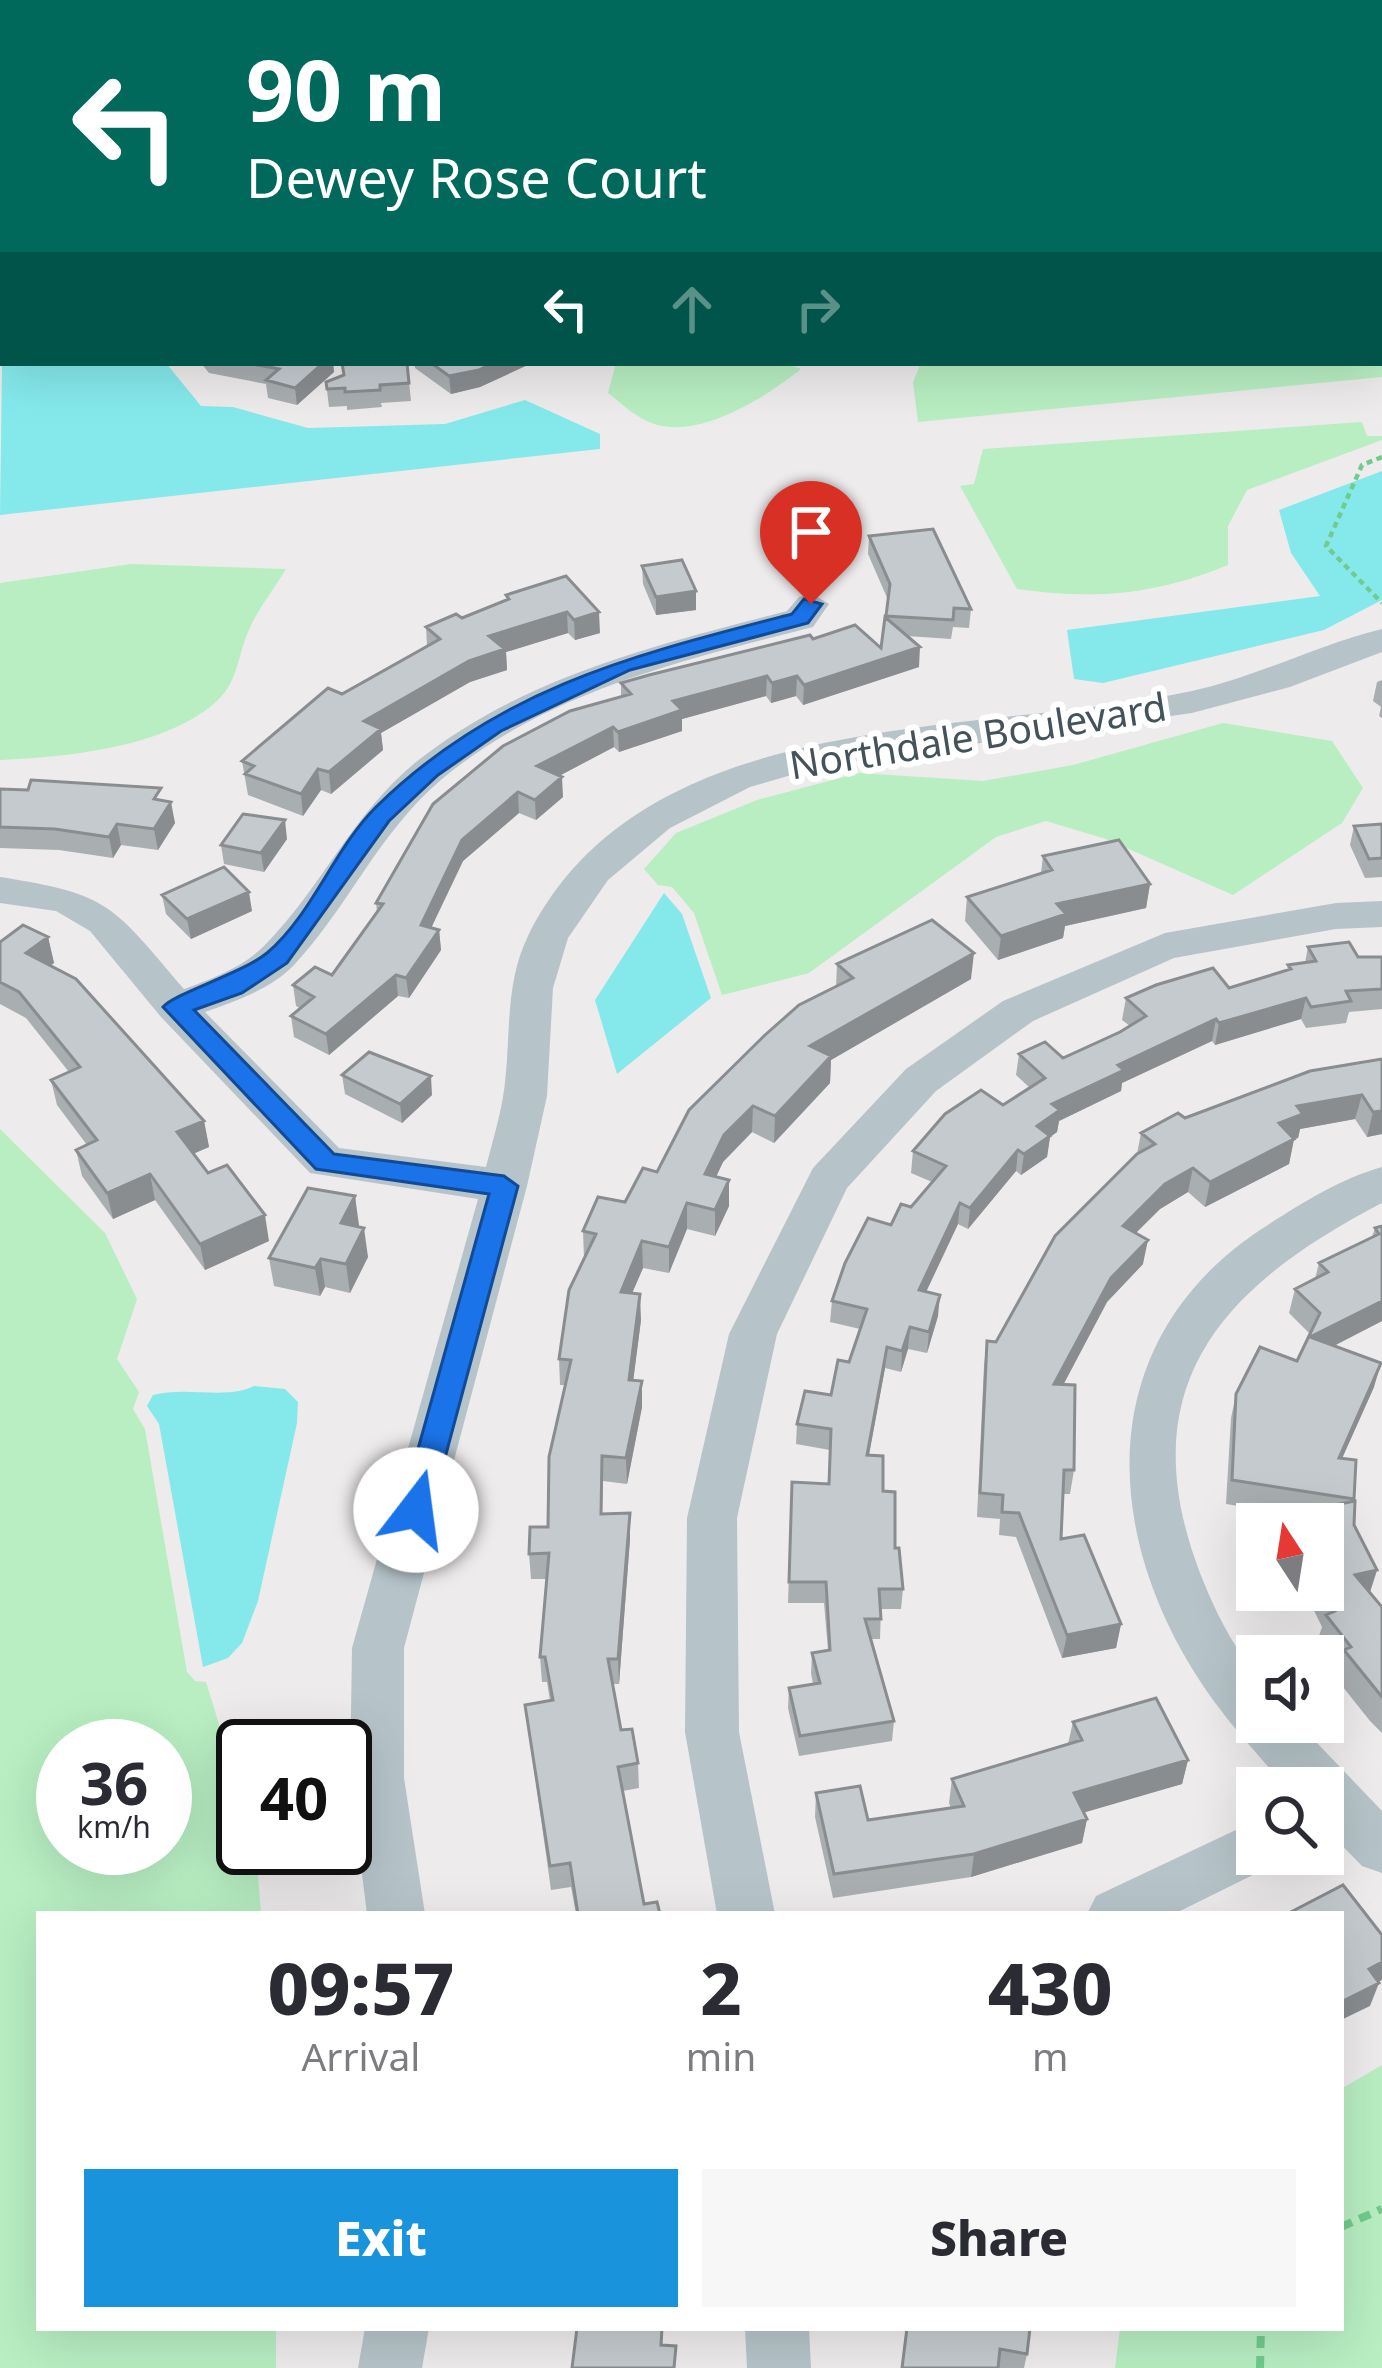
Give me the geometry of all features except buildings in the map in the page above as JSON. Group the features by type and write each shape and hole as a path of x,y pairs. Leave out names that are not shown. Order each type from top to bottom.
{"street":[{"path":"176,1007 233,987 278,957 380,816 430,770 493,726 622,665 800,619 811,604"},
{"name":"Northdale Boulevard","path":"396,1911 377,1778 378,1648 504,1186 524,1096 532,988 548,937 594,871 656,819 736,779 822,754 1192,702 1277,680 1382,640"},
{"path":"0,890 66,899 104,922 176,1007 326,1162 504,1186"},
{"path":"745,1911 712,1732 712,1518 754,1334 829,1179 921,1080 1018,1011 1165,946 1336,916 1382,914"},
{"path":"1236,1690 1178,1587 1151,1481 1158,1390 1205,1304 1278,1237 1382,1184"},
{"path":"1280,1743 1300,1767"},
{"path":"1344,1814 1382,1848"},
{"path":"1122,1911 1236,1855"},
{"path":"390,2368 396,2331"},
{"path":"777,2331 779,2368"}],"path":[{"path":"1382,457 1362,465 1326,546 1382,603"},
{"path":"1344,2226 1382,2210"},
{"path":"1260,2368 1261,2331"}],"green space":[{"path":"615,366 801,369 749,404 686,427 666,427 642,418 608,393"},
{"path":"920,366 1382,366 1382,377 918,422 913,382"},
{"path":"1362,422 1367,436 1382,436 1382,440 1247,490 1228,526 1228,565 1150,589 1073,594 1017,589 960,486 974,484 983,449"},
{"path":"131,564 286,569 252,624 230,684 198,716 115,747 0,760 0,583"},
{"path":"1223,723 1332,741 1363,788 1342,823 1233,895 1106,839 1046,821 996,837 809,973 722,995 694,913 672,887 658,885 644,869 676,833 757,800 859,773 983,781 1073,765"},
{"path":"0,1129 105,1233 137,1299 117,1359 139,1392 133,1409 145,1429 187,1672 195,1681 206,1682 217,1719 216,1875 258,1875 261,1911 36,1911 36,2331 276,2331 276,2368 0,2368"},
{"path":"1382,2065 1382,2368 1115,2368 1120,2331 1344,2331 1344,2087"}],"water":[{"path":"2,366 168,366 201,406 233,407 308,428 445,424 525,400 600,434 600,449 0,515"},
{"path":"1382,471 1382,600 1324,630 1103,683 1074,679 1067,630 1320,596 1291,553 1279,510"},
{"path":"664,893 682,914 711,998 617,1074 595,1000"},
{"path":"254,1386 285,1389 298,1402 297,1423 258,1601 242,1643 228,1658 203,1667 159,1424 147,1406 153,1395 231,1392"}],"route":[{"path":"416,1510 504,1186 326,1162 176,1007 233,987 278,957 380,816 430,770 493,726 556,692 622,665 800,619 811,604"}]}
